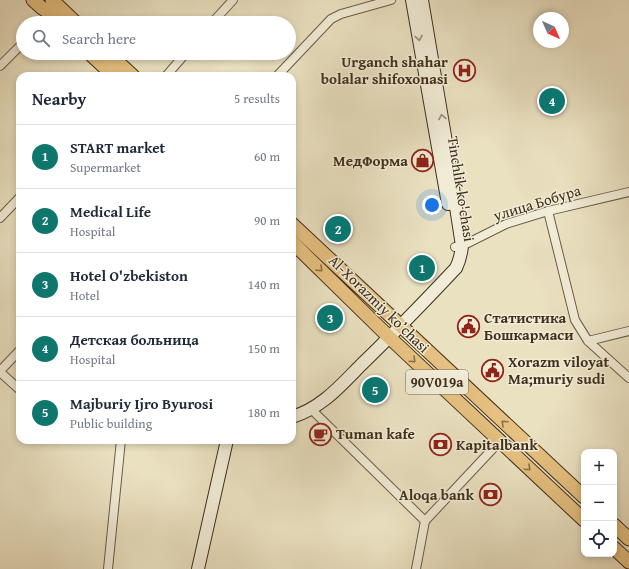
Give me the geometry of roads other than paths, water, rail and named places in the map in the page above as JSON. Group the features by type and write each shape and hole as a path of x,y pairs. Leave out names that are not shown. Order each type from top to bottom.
{"main road":[{"path":"33,0 42,8 63,16"},
{"name":"Tinchlik ko'chasi","path":"296,416 311,409 326,399 398,323 456,268 460,261 461,256 412,0"},
{"name":"Tinchlik ko'chasi","path":"422,0 445,136 458,246"},
{"path":"97,60 110,72"},
{"path":"116,60 129,72"},
{"name":"Al-Xorazmiy ko’chasi","path":"296,228 581,494"},
{"name":"Al-Xorazmiy ko’chasi","path":"296,246 387,335 581,517"},
{"name":"Tinchlik ko'chasi","path":"296,408 306,404 318,395 387,335"},
{"path":"198,569 227,444"},
{"path":"206,569 233,444"},
{"path":"617,528 629,540"},
{"path":"617,551 629,562"}],"street":[{"path":"218,16 233,0"},
{"path":"296,56 331,19 342,14 391,0"},
{"path":"0,66 16,50"},
{"path":"169,72 180,60"},
{"path":"281,72 292,60"},
{"name":"улица Бобура","path":"458,246 506,224 548,211 629,192"},
{"path":"0,218 16,201"},
{"path":"548,211 576,320 588,341 629,378"},
{"path":"588,341 629,331"},
{"path":"16,354 0,372 16,386"},
{"path":"311,409 425,521"},
{"path":"416,569 425,521 500,441"},
{"path":"108,569 121,444"},
{"path":"617,549 629,540"}],"place":[{"name":"Urganch shahar bolalar shifoxonasi","path":"464,71"},
{"name":"Детская больница","path":"552,101"},
{"name":"МедФорма","path":"423,161"},
{"name":"Medical Life","path":"338,229"},
{"name":"START market","path":"422,268"},
{"name":"Hotel O'zbekiston","path":"330,318"},
{"name":"Статистика Бошкармаси","path":"469,327"},
{"name":"Xorazm viloyat Ma;muriy sudi","path":"492,371"},
{"name":"Majburiy Ijro Byurosi","path":"375,390"},
{"name":"Tuman kafe","path":"320,434"},
{"name":"Kapitalbank","path":"440,445"},
{"name":"Aloqa bank","path":"490,495"}]}
